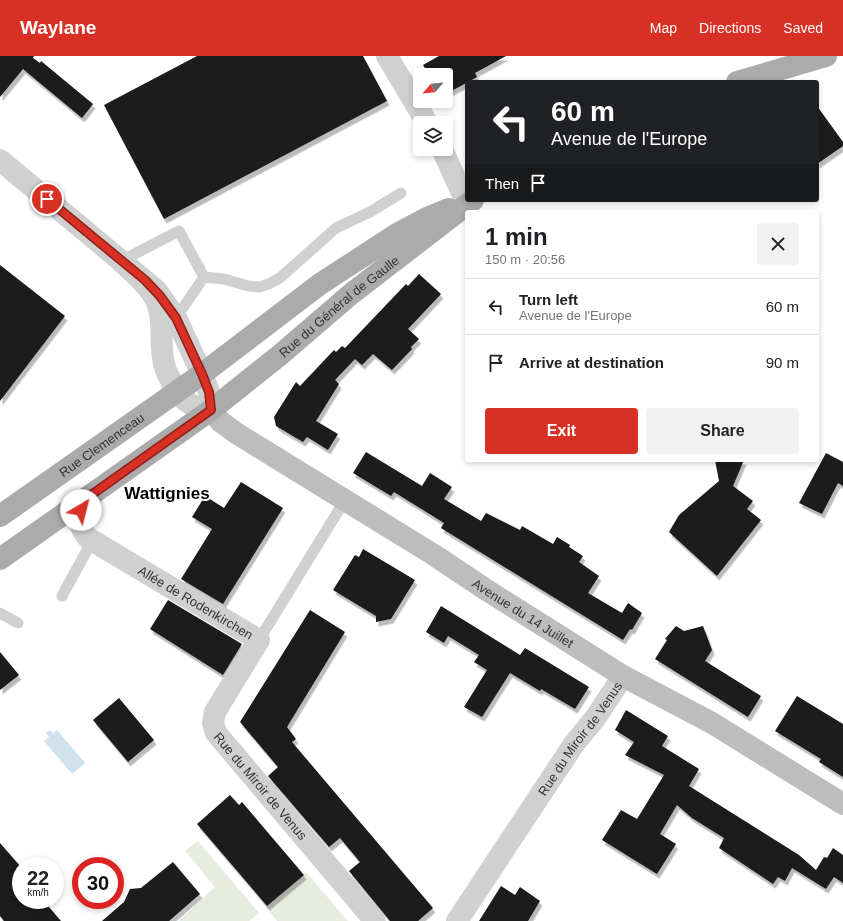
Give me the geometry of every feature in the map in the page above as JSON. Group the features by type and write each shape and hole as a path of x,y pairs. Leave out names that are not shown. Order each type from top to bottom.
{"main road":[{"path":"743,80 826,56"},
{"name":"Rue du Général de Gaulle","path":"202,374 320,284 397,234 427,218 470,202"},
{"name":"Rue du Général de Gaulle","path":"211,410 280,355 351,294 470,202"},
{"name":"Rue Clemenceau","path":"0,516 202,374"},
{"path":"0,559 211,410"}],"street":[{"path":"387,56 423,116"},
{"path":"446,156 465,193"},
{"path":"0,160 156,290 176,318 202,374 209,392 211,410 192,406 182,398 177,391 164,366 161,318 156,300 151,291 121,261"},
{"name":"Avenue du 14 Juillet","path":"211,410 221,422 236,433 345,500 623,676 712,723 843,804"},
{"name":"Allée de Rodenkirchen","path":"84,500 80,514 80,524 83,532 92,541 259,640"},
{"name":"Rue du Miroir de Venus","path":"259,640 215,712 213,723 216,733 375,921"},
{"name":"Rue du Miroir de Venus","path":"457,921 574,744 596,717 623,676"}],"lane":[{"path":"204,277 224,279 248,286 269,284 281,277 336,228 370,212 401,193"},
{"path":"121,261 179,231 204,277"},
{"path":"176,318 204,277"},
{"name":"Allée de Rodenkirchen","path":"259,640 345,500"},
{"path":"62,596 92,541"},
{"path":"0,613 18,623"}],"shaded area":[{"path":"198,841 259,913 249,921 179,921 215,887 185,851"},
{"path":"306,872 348,921 277,921 266,907"}],"water":[{"path":"50,730 53,733 57,730 85,763 72,774 44,741 49,737 46,733"}],"building":[{"path":"0,56 34,56 33,58 40,63 41,61 93,104 82,118 23,69 0,97"},
{"path":"197,56 363,56 387,101 164,219 104,105"},
{"path":"439,56 506,56 475,73 477,77 472,80 465,80 465,84 453,90 453,68 425,68 423,65"},
{"path":"819,109 843,142 843,146 819,163"},
{"path":"0,265 65,316 0,401"},
{"path":"419,274 441,294 408,329 419,339 411,347 412,349 392,370 373,354 362,365 355,359 335,380 339,384 316,421 338,434 328,450 307,437 303,442 276,426 274,417 296,382 300,386 334,350 336,352 342,346 345,348 406,284 408,286"},
{"path":"366,452 422,486 430,473 452,487 444,499 481,521 486,513 520,530 522,526 553,544 557,537 570,545 569,547 583,556 579,562 599,576 588,593 622,613 628,603 642,613 632,630 630,629 623,640 441,528 444,523 394,492 391,496 353,473"},
{"path":"826,453 843,462 843,486 838,483 822,514 799,503"},
{"path":"715,462 743,462 733,486 753,501 747,509 761,520 717,576 669,532 679,515 719,481"},
{"path":"241,482 283,508 223,604 181,579 212,529 192,517 205,496 224,508"},
{"path":"363,549 415,580 391,619 376,622 376,616 333,590 355,555 359,557"},
{"path":"168,600 242,644 223,675 150,629"},
{"path":"441,606 520,655 525,648 589,687 575,709 541,689 540,691 510,673 482,717 464,707 487,670 474,662 479,655 448,636 444,643 426,632"},
{"path":"310,610 345,632 287,727 296,739 292,742 433,908 418,921 390,921 349,871 360,862 340,838 329,847 268,776 278,767 240,722"},
{"path":"676,626 684,631 703,626 712,650 705,661 761,696 748,717 655,659 667,640 665,639"},
{"path":"0,652 19,675 0,690"},
{"path":"797,696 843,724 843,777 819,762 821,759 775,731"},
{"path":"119,698 154,740 128,762 93,720"},
{"path":"626,710 668,736 662,746 699,769 689,786 799,855 816,870 824,857 827,858 833,848 843,855 843,883 834,877 826,889 792,868 785,881 778,877 773,884 719,848 724,838 692,818 677,805 660,834 676,844 657,874 602,840 621,810 637,819 664,775 625,755 634,742 615,730"},
{"path":"230,795 239,805 242,802 304,875 267,906 197,824"},
{"path":"0,843 12,857 12,909 51,909 61,921 4,921 0,916"},
{"path":"173,862 200,894 169,921 102,921 116,909 124,909 124,902 130,889 141,888"},
{"path":"501,886 515,895 520,887 540,901 528,921 479,921"}],"district":[{"name":"Wattignies","path":"167,493"}],"route":[{"path":"47,199 156,290 180,327 202,374 210,399 211,410 84,500 81,510"}]}
